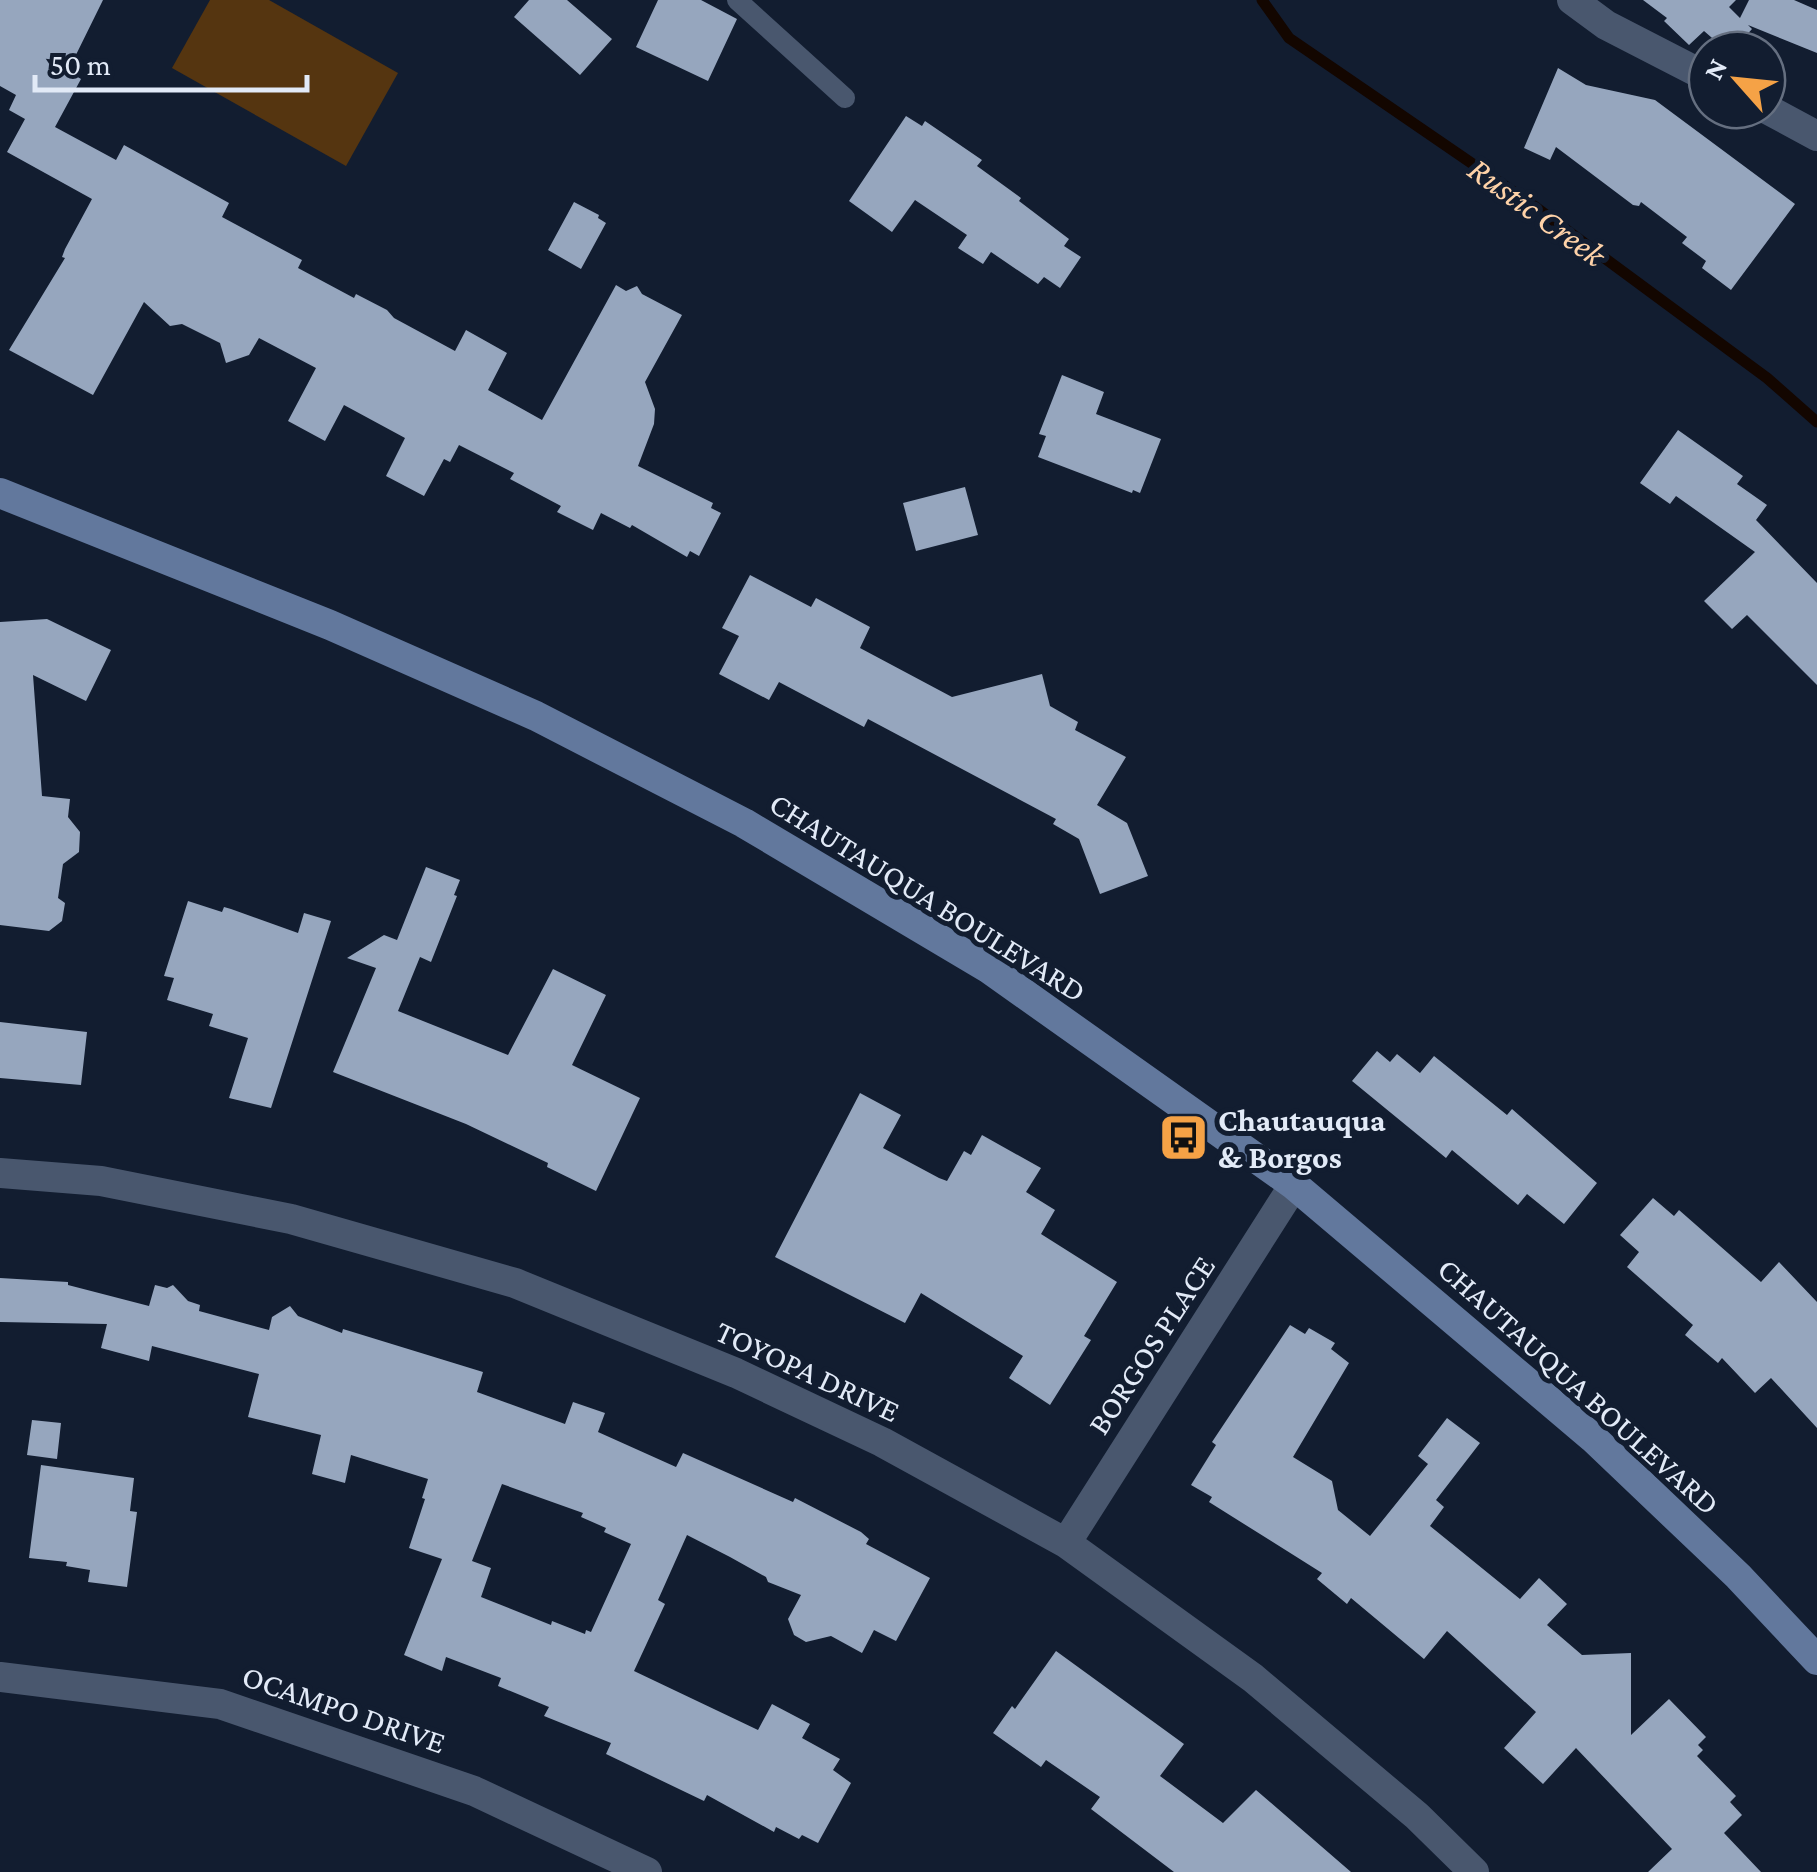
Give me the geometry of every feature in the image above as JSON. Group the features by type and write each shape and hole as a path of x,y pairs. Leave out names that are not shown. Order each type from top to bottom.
{"street":[{"path":"1572,0 1606,25 1687,67"},
{"path":"1787,120 1817,136"},
{"name":"CHAUTAUQUA BOULEVARD","path":"4,494 330,624 502,701 744,823 988,968 1294,1185 1593,1438 1738,1576 1817,1660"},
{"name":"TOYOPA DRIVE","path":"0,1173 101,1181 291,1219 514,1283 736,1372 882,1442 1066,1543 1253,1678 1417,1816 1474,1872"},
{"name":"BORGOS PLACE","path":"1066,1543 1294,1185"},
{"name":"OCAMPO DRIVE","path":"0,1677 220,1704 474,1791 648,1872"}],"lane":[{"path":"737,0 845,98"}],"shaded area":[{"path":"210,0 269,0 398,73 346,166 172,68"}],"building":[{"path":"0,0 103,0 68,71 81,79 55,127 116,160 124,145 229,203 222,217 302,260 298,268 354,298 356,294 387,310 394,318 455,351 466,330 507,353 488,390 542,420 616,285 626,291 637,286 642,294 682,315 645,382 655,409 654,424 638,466 713,503 711,508 721,513 699,556 690,551 687,557 632,525 630,528 601,513 593,530 557,512 561,506 510,479 514,473 459,445 450,462 444,459 424,496 386,476 405,438 344,405 325,441 288,421 316,368 259,338 249,355 226,363 220,343 182,324 170,326 144,302 93,395 9,350 65,258 65,249 92,199 7,152 25,119 9,110 16,95 0,86"},
{"path":"529,0 567,0 612,39 580,75 514,17"},
{"path":"658,0 701,0 737,19 708,81 636,47"},
{"path":"1643,0 1736,0 1729,7 1740,18 1749,0 1794,0 1817,10 1817,53 1787,41 1787,30 1760,30 1748,25 1751,30 1687,30 1687,43 1664,21 1667,18"},
{"path":"1558,68 1586,85 1655,100 1687,124 1687,130 1695,130 1795,204 1731,290 1702,268 1706,261 1682,243 1687,237 1641,202 1639,206 1633,205 1556,147 1550,160 1524,148"},
{"path":"906,116 922,126 925,121 982,160 977,166 1069,239 1064,246 1081,257 1060,288 1044,277 1038,284 991,252 983,264 958,248 967,235 915,200 892,232 849,201"},
{"path":"574,202 606,223 581,269 548,250"},
{"path":"1062,375 1104,392 1096,414 1161,439 1140,493 1038,457 1046,436 1039,434"},
{"path":"1678,430 1743,476 1737,484 1767,505 1756,520 1817,583 1817,685 1747,615 1732,629 1704,601 1755,552 1676,496 1670,504 1640,483"},
{"path":"965,487 978,535 916,551 903,503"},
{"path":"750,575 811,607 816,598 870,627 860,648 952,697 1042,674 1050,706 1078,722 1075,730 1126,757 1097,805 1127,823 1148,876 1100,894 1079,839 1053,824 1056,819 868,719 864,727 779,682 769,700 719,674 739,636 722,628"},
{"path":"47,619 111,650 86,701 33,675 42,796 70,799 68,817 80,832 79,852 63,864 58,898 65,903 62,921 49,931 0,925 0,622"},
{"path":"426,867 460,880 454,895 457,896 431,962 420,957 398,1011 508,1055 553,969 606,995 572,1065 640,1098 596,1191 466,1124 333,1072 376,968 347,958 384,935 397,940"},
{"path":"188,901 222,912 224,907 231,909 298,933 304,913 331,921 271,1108 229,1098 248,1038 209,1026 213,1014 167,1000 174,978 164,976"},
{"path":"0,1022 87,1032 81,1085 0,1078"},
{"path":"1377,1051 1390,1062 1397,1054 1420,1073 1434,1056 1507,1115 1512,1109 1597,1183 1564,1224 1527,1194 1518,1205 1452,1150 1446,1158 1352,1081"},
{"path":"860,1093 901,1115 883,1148 939,1178 947,1181 964,1151 971,1155 982,1135 1041,1168 1026,1192 1055,1210 1041,1234 1117,1282 1084,1336 1091,1340 1050,1405 1009,1378 1023,1356 921,1293 905,1323 775,1257"},
{"path":"1653,1198 1674,1216 1679,1210 1761,1282 1779,1262 1817,1302 1817,1428 1771,1378 1755,1393 1722,1358 1718,1363 1685,1335 1693,1325 1627,1267 1639,1252 1620,1235"},
{"path":"0,1278 68,1282 149,1306 155,1285 173,1285 188,1301 200,1305 199,1311 269,1330 272,1317 290,1306 298,1316 342,1333 343,1329 483,1372 477,1392 565,1424 573,1402 605,1413 598,1432 676,1467 683,1453 793,1502 795,1498 861,1532 869,1539 866,1544 930,1578 896,1641 874,1630 862,1653 831,1636 806,1642 794,1635 788,1619 801,1595 768,1582 766,1577 687,1535 658,1600 665,1604 634,1671 758,1730 772,1704 810,1724 802,1738 840,1759 833,1770 851,1783 818,1843 802,1835 799,1839 776,1827 774,1832 707,1795 704,1801 606,1754 611,1743 544,1716 549,1707 498,1686 501,1678 446,1657 442,1671 404,1655 442,1559 409,1548 428,1479 351,1455 345,1483 312,1474 321,1435 248,1417 259,1374 152,1346 149,1361 101,1348 107,1324 0,1322","holes":["502,1484 583,1513 581,1517 606,1528 604,1532 631,1544 591,1632 586,1630 585,1634 552,1621 551,1625 481,1597 491,1568 472,1561"]},
{"path":"1290,1325 1305,1334 1309,1328 1335,1343 1331,1349 1349,1363 1293,1457 1332,1481 1338,1510 1370,1536 1428,1464 1418,1456 1447,1418 1480,1443 1436,1500 1444,1507 1430,1526 1520,1599 1539,1578 1567,1604 1547,1625 1582,1655 1631,1653 1631,1735 1669,1699 1706,1737 1698,1745 1703,1750 1697,1756 1736,1796 1730,1802 1742,1815 1724,1833 1761,1872 1648,1872 1672,1849 1576,1748 1543,1784 1504,1748 1536,1712 1447,1631 1424,1659 1351,1598 1347,1604 1317,1579 1322,1573 1209,1502 1212,1497 1191,1485 1216,1445 1212,1442"},
{"path":"32,1420 61,1423 57,1459 27,1455"},
{"path":"41,1465 134,1478 130,1511 137,1512 127,1587 88,1582 90,1570 66,1566 67,1562 29,1558"},
{"path":"1056,1651 1184,1744 1160,1776 1223,1823 1256,1790 1351,1872 1174,1872 1091,1809 1100,1797 1046,1760 1041,1767 993,1733"}],"waterway":[{"name":"Rustic Creek","path":"1262,0 1289,38 1534,206 1767,378 1817,422"}],"place":[{"name":"Chautauqua & Borgos","path":"1183,1138"}]}
